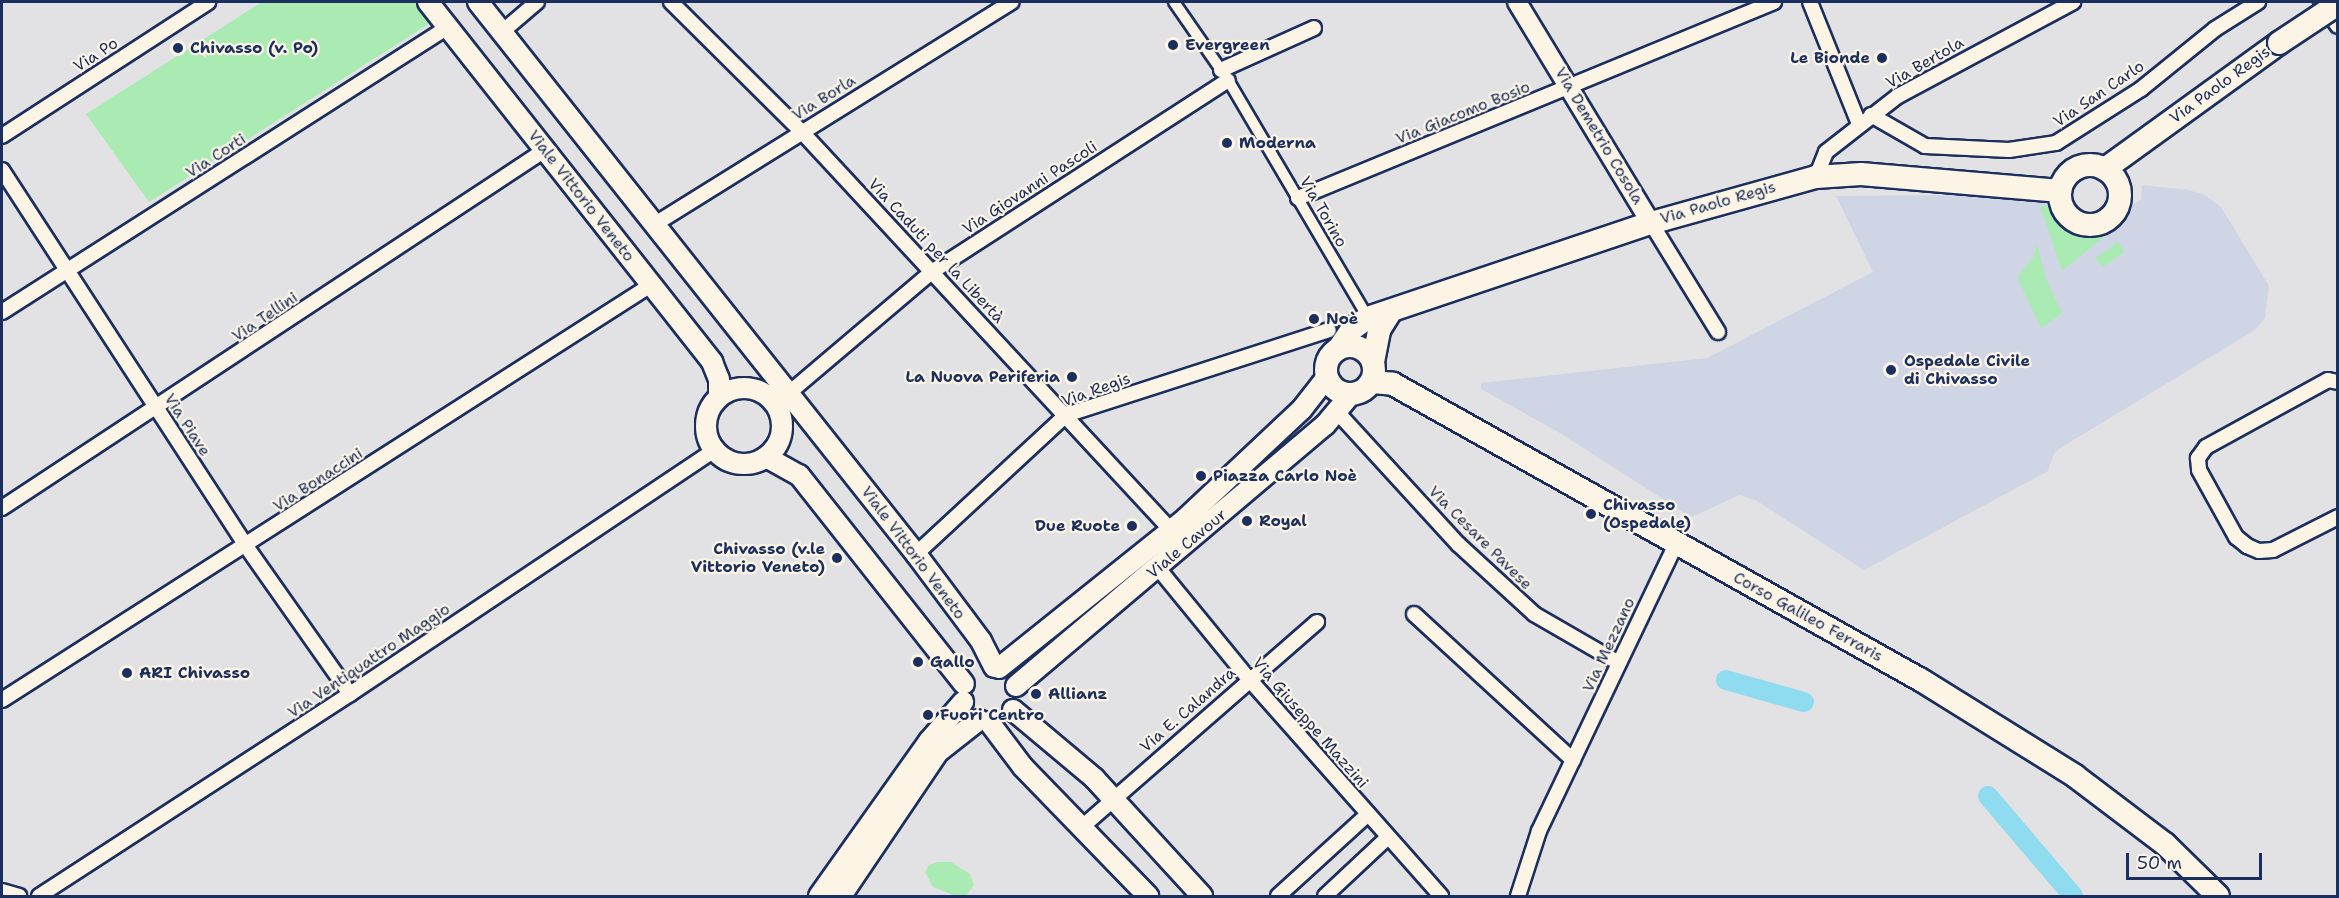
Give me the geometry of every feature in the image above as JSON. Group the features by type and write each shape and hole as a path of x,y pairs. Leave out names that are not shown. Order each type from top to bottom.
{"main road":[{"name":"Viale Vittorio Veneto","path":"428,2 712,362 719,379 719,396"},
{"path":"478,2 763,362 779,402 782,433 766,457 745,464 733,462 714,450 706,428 712,405 719,396 746,387 779,402"},
{"name":"Via Paolo Regis","path":"2105,169 2279,43 2337,4"},
{"path":"2086,165 2105,169 2118,184 2119,204 2108,219 2099,224 2079,223 2064,210 2060,191 2069,174 2077,168 2086,165"},
{"name":"Via Paolo Regis","path":"1379,316 1651,223 1816,177 1861,174 2060,191"},
{"path":"1379,316 1372,372 1363,391 1351,394 1336,390 1327,377 1327,363 1335,339 1352,328 1379,316"},
{"path":"1335,339 1364,349 1372,372"},
{"name":"Corso Galileo Ferraris","path":"1372,372 1921,680 2075,776 2165,844 2218,897"},
{"name":"Viale Cavour","path":"997,668 1171,530 1302,409 1327,377"},
{"name":"Viale Cavour","path":"1016,686 1158,568 1338,413 1351,394"},
{"name":"Viale Vittorio Veneto","path":"779,402 806,414 916,554 981,641 997,668"},
{"path":"766,457 799,475 984,721 1023,767 1148,897"},
{"path":"819,897 963,693 976,670 997,668 1016,686 1012,710 998,721 984,721 938,752 841,897"},
{"path":"1012,710 1113,798 1202,897"}],"street":[{"name":"Via Po","path":"2,136 208,2"},
{"path":"502,32 537,2"},
{"name":"Via Caduti per la Libertà","path":"671,2 801,131 1171,530"},
{"name":"Via Borla","path":"655,224 801,131 1012,2"},
{"name":"Via Torino","path":"1174,2 1225,75 1298,198 1379,316"},
{"name":"Via Demetrio Cosola","path":"1517,2 1718,332"},
{"name":"Via Giacomo Bosio","path":"1298,198 1774,2"},
{"path":"1810,2 1859,124"},
{"name":"Via Bertola","path":"1816,177 1826,152 1859,124 1898,96 2073,2"},
{"name":"Via San Carlo","path":"1871,115 1925,146 2009,150 2056,143 2141,88 2214,29 2258,2"},
{"path":"2321,2 2337,26"},
{"name":"Via Corti","path":"2,312 448,27"},
{"name":"Via Giovanni Pascoli","path":"779,402 933,271 1225,75 1314,28"},
{"name":"Via Tellini","path":"2,508 157,408 545,150"},
{"name":"Via Piave","path":"2,170 246,546 350,694"},
{"name":"Via Bonaccini","path":"2,700 651,285"},
{"name":"Via Regis","path":"916,554 1066,415 1335,339"},
{"path":"2337,382 2328,380 2206,447 2199,458 2199,470 2236,537 2253,549 2273,550 2337,517"},
{"name":"Via Cesare Pavese","path":"1338,413 1458,544 1534,614 1619,663"},
{"name":"Via Ventiquattro Maggio","path":"39,897 350,694 714,450"},
{"name":"Via Mezzano","path":"1518,897 1539,831 1676,544"},
{"name":"Via Giuseppe Mazzini","path":"1158,568 1249,679 1441,897"},
{"path":"1414,614 1573,760"},
{"name":"Via E. Calandra","path":"1082,826 1317,622"},
{"path":"1278,897 1368,814"},
{"path":"1325,897 1388,837"},
{"path":"2,891 19,897"}],"shaded area":[{"name":"Ospedale Civile di Chivasso","path":"2142,185 2188,190 2205,195 2221,207 2269,286 2265,318 2255,330 2062,447 2054,453 2048,471 1864,570 1757,501 1740,495 1691,517 1560,433 1481,389 1481,383 1707,358 1873,272 1836,196 2000,195 2051,201 2071,225 2084,229 2111,223 2120,210 2141,200"}],"green space":[{"path":"262,2 425,2 438,18 149,202 86,114"},
{"path":"2040,206 2050,206 2070,229 2083,232 2102,231 2114,225 2129,206 2126,219 2062,271"},
{"path":"2118,242 2125,252 2103,267 2096,257"},
{"path":"2037,244 2046,279 2062,313 2041,328 2017,277 2033,258"},
{"path":"951,862 970,874 974,885 966,896 956,896 933,887 925,872 929,865"}],"waterway":[{"path":"1726,680 1804,702"},
{"path":"1988,796 2073,896"}],"place":[{"name":"Evergreen","path":"1173,45"},
{"name":"Chivasso (v. Po)","path":"178,48"},
{"name":"Le Bionde","path":"1882,58"},
{"name":"Moderna","path":"1227,143"},
{"name":"Noè","path":"1314,319"},
{"name":"Ospedale Civile di Chivasso","path":"1891,370"},
{"name":"La Nuova Periferia","path":"1072,377"},
{"name":"Piazza Carlo Noè","path":"1201,476"},
{"name":"Chivasso (Ospedale)","path":"1591,514"},
{"name":"Royal","path":"1247,521"},
{"name":"Due Ruote","path":"1132,526"},
{"name":"Chivasso (v.le Vittorio Veneto)","path":"837,558"},
{"name":"Gallo","path":"918,662"},
{"name":"ARI Chivasso","path":"127,673"},
{"name":"Allianz","path":"1036,694"},
{"name":"Fuori Centro","path":"928,715"}]}
